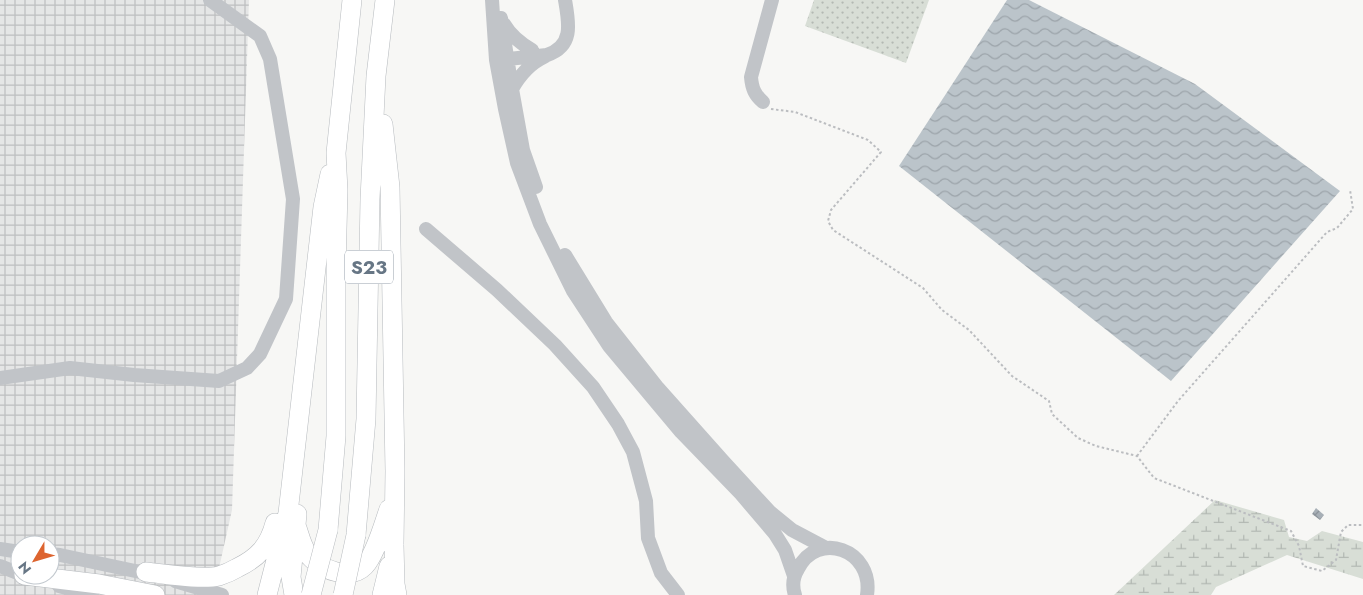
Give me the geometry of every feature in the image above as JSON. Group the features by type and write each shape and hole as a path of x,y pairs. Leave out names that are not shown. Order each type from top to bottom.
{"main road":[{"name":"S23","path":"310,595 328,530 336,436 338,190 336,153 352,0"},
{"name":"S23","path":"343,595 356,535 366,419 370,199 376,76 385,0"},
{"path":"376,76 380,94 390,187 395,495 395,584 384,594"},
{"path":"267,595 288,513 323,207 336,153"},
{"path":"294,595 291,577 314,377 317,303 315,287"},
{"path":"146,572 220,576 249,562 263,550 272,535 294,459"},
{"path":"296,525 303,547 308,555 321,567 335,572 358,571 368,562 376,546 395,495"},
{"path":"60,579 99,584 155,595"}],"street":[{"path":"0,378 70,368 218,381 247,368 260,354 286,299 293,199 270,59 260,36 210,0"},
{"path":"492,0 501,55 505,109 517,163 540,224 573,291 609,346 681,432 741,494 775,534 785,550 794,578 795,595"},
{"path":"500,0 502,20 501,55 512,89 524,150 547,223 569,263 606,322 658,388 723,461 770,512 792,530 826,548"},
{"path":"501,55 548,48 554,45 559,40 564,27 565,0"},
{"path":"512,89 526,69 536,61 562,47 567,38 568,28 565,0"},
{"path":"763,102 756,96 751,86 751,77 772,0"},
{"path":"502,20 509,33 520,43 532,50"},
{"path":"501,55 547,55"},
{"path":"426,229 490,284 555,345 593,387 618,424 633,452 646,501 648,538 661,573 678,595"},
{"path":"784,595 801,562 812,553 826,548 844,550 859,561 867,578 867,595"},
{"path":"60,556 146,572 222,595"},
{"path":"57,585 92,595"}],"path":[{"path":"763,102 770,109 795,112 868,140 881,152 830,210 828,221 833,230 923,288 942,310 969,330 1012,376 1049,401 1052,414 1078,438 1096,446 1136,456 1154,478 1291,531 1299,546 1303,566 1322,571 1336,560 1341,532 1348,525 1363,525"},
{"path":"1136,456 1178,401 1327,232 1337,228 1353,209 1350,190"}],"shaded area":[{"path":"0,0 249,0 232,510 213,595 0,595"}],"green space":[{"path":"814,0 929,0 906,63 805,26"},
{"path":"1215,500 1284,520 1289,537 1307,541 1322,531 1363,542 1363,579 1287,555 1216,587 1211,595 1114,595"}],"water":[{"path":"1007,0 1029,0 1195,84 1340,191 1171,381 899,166"}],"building":[{"path":"1316,508 1324,515 1320,520 1312,514"}]}
